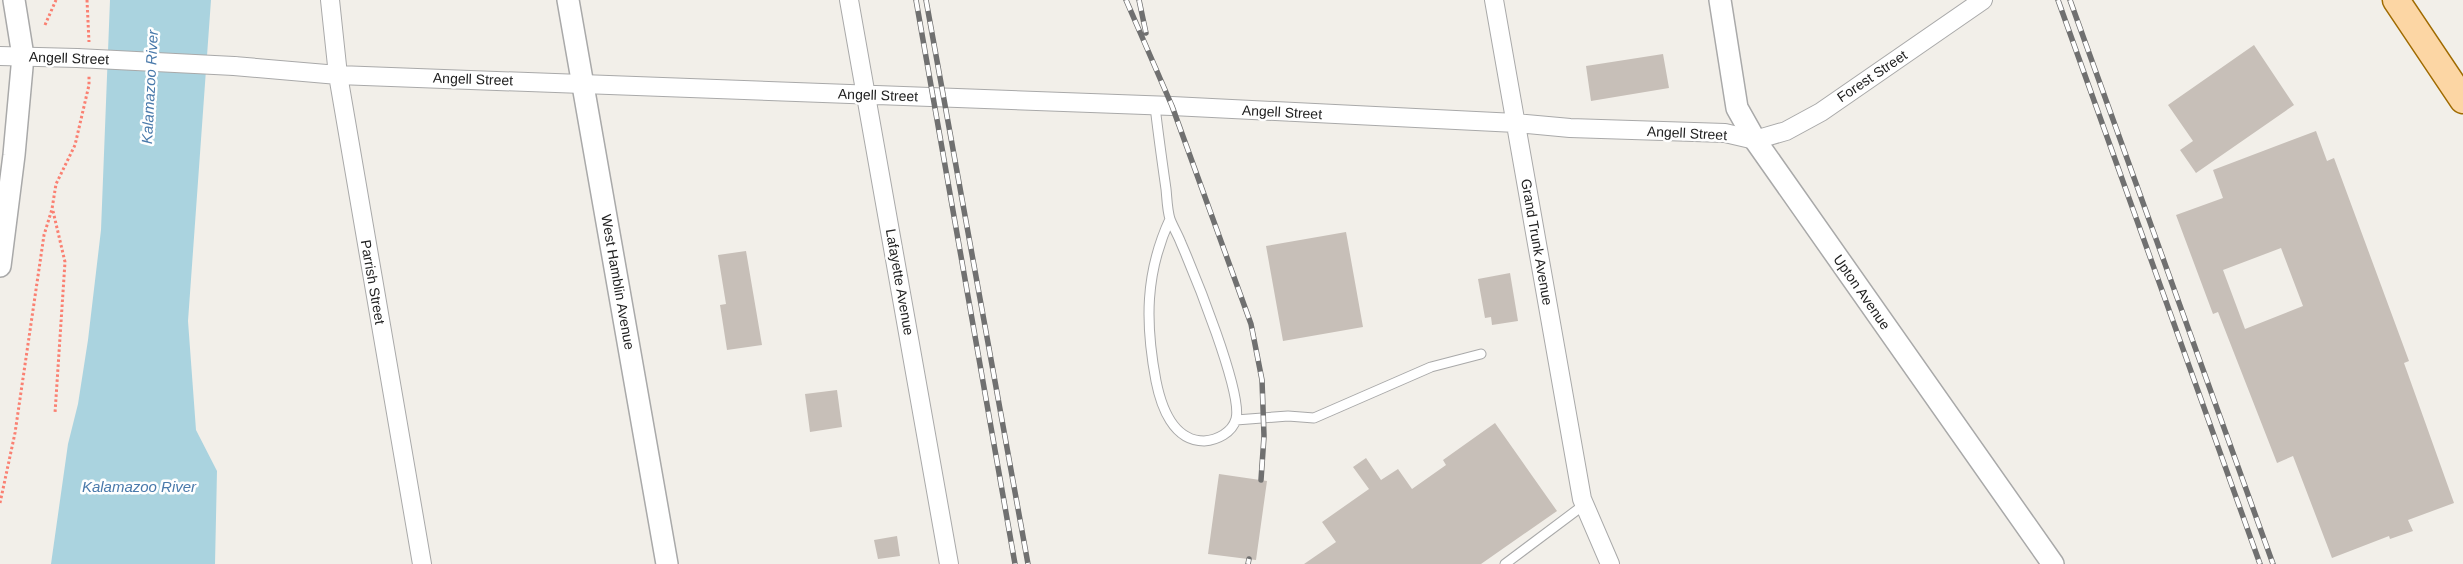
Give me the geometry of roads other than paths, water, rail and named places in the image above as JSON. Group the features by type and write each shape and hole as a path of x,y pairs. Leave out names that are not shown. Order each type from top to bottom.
{"main road":[{"path":"2396,0 2463,100"}],"street":[{"path":"0,266 14,155 23,56 14,0"},
{"name":"Parrish Street","path":"330,0 338,75 422,564"},
{"name":"West Hamblin Avenue","path":"568,0 667,564"},
{"name":"Lafayette Avenue","path":"849,0 949,564"},
{"name":"Grand Trunk Avenue","path":"1494,0 1579,483 1585,504 1610,564"},
{"name":"Upton Avenue","path":"1720,0 1737,108 1755,140 2053,564"},
{"name":"Forest Street","path":"1755,140 1786,131 1821,112 1983,0"},
{"name":"Angell Street","path":"0,56 85,57 234,66 338,75 1155,106 1516,123 1570,128 1726,133 1755,140"}],"lane":[{"path":"1155,106 1170,219 1184,250 1233,383 1237,403 1236,420 1227,433 1212,441 1196,441 1182,434 1168,420 1158,395 1151,359 1148,307 1158,245 1170,219"},
{"path":"1236,420 1288,416 1314,418 1431,367 1481,354"},
{"path":"1506,564 1585,504"}],"water":[{"name":"Kalamazoo River","path":"110,0 211,0 188,321 196,430 217,471 215,564 51,564 68,444 78,404 88,340 101,230"}],"railway":[{"path":"916,0 1015,564"},
{"path":"926,0 1028,564"},
{"path":"1126,0 1172,106 1251,324 1262,380 1264,436 1261,480"},
{"path":"1139,0 1146,33"},
{"path":"2058,0 2260,564"},
{"path":"2070,0 2273,564"},
{"path":"1248,564 1249,559"}]}
